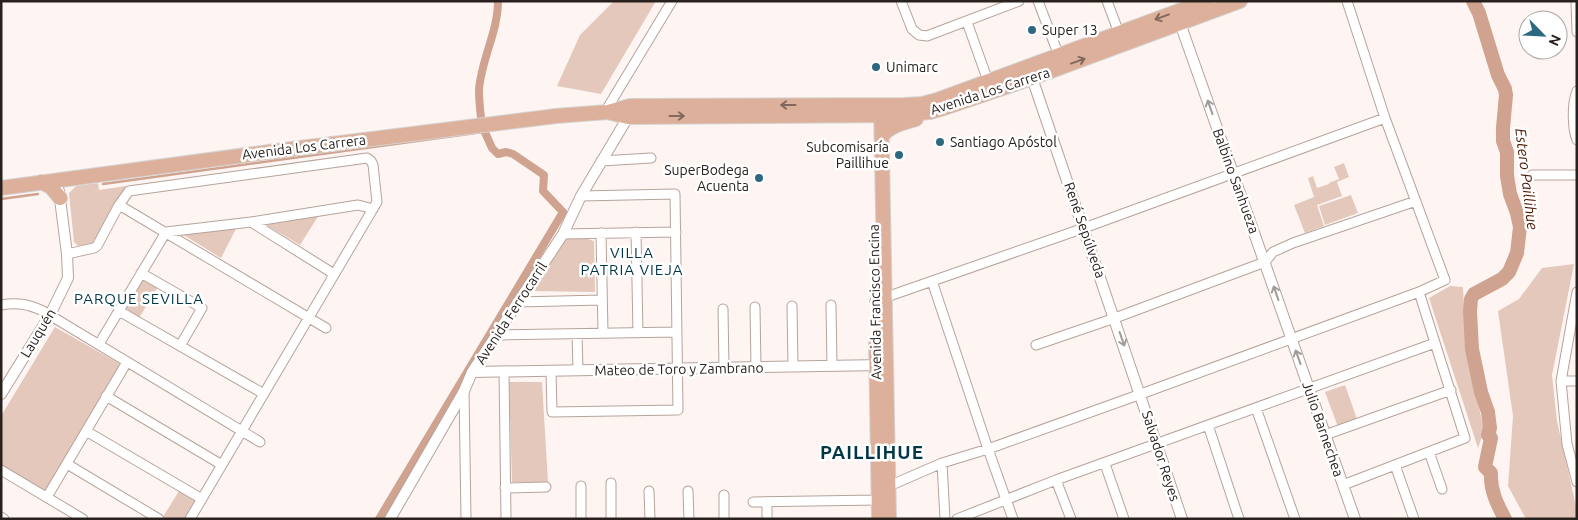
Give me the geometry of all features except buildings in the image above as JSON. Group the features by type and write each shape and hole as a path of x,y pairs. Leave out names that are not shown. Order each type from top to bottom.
{"main road":[{"name":"Avenida Los Carrera","path":"877,110 934,101 988,81 1030,72 1059,56 1119,33 1207,4 1240,1"},
{"name":"Avenida Los Carrera","path":"1,188 508,122 606,112 877,110 914,114 944,108 1030,72 1180,23 1207,4"},
{"path":"882,136 886,130 939,112 944,108"},
{"name":"Avenida Francisco Encina","path":"877,110 882,136 880,299"},
{"name":"Avenida Francisco Encina","path":"877,110 881,365 879,519"},
{"path":"42,182 51,187 60,198 67,186 75,178"},
{"name":"Avenida Francisco Encina","path":"881,365 889,486 889,519"}],"street":[{"path":"606,112 672,1"},
{"path":"901,1 912,29 919,35 927,36 1018,1"},
{"path":"1038,1 1059,56"},
{"path":"1107,1 1119,33"},
{"path":"754,502 879,500 889,486 942,463 988,449 1141,394 1419,292 1445,280 1385,118 1347,1"},
{"path":"1576,1 1577,32"},
{"path":"967,22 988,81"},
{"name":"Balbino Sanhueza","path":"1180,23 1292,339"},
{"name":"René Sepúlveda","path":"1030,72 1141,394"},
{"path":"1577,91 1574,99 1574,134 1577,140"},
{"name":"Avenida Ferrocarril","path":"390,519 464,391 472,372 563,234 581,196 629,111"},
{"path":"880,299 1084,228 1385,118"},
{"path":"67,254 97,246 119,205 129,191 367,158 373,165 377,202 190,519"},
{"path":"601,161 651,158"},
{"path":"1532,175 1577,175"},
{"name":"Lauquén","path":"1,394 50,315 68,278 58,180"},
{"path":"551,371 552,412 678,410 675,194 581,196"},
{"path":"1036,345 1265,262 1273,252 1293,243 1416,201"},
{"path":"119,205 326,328"},
{"path":"166,232 251,222 358,205 372,209"},
{"path":"251,222 334,274"},
{"path":"99,344 166,232"},
{"path":"636,232 638,332"},
{"path":"563,234 676,232"},
{"path":"601,233 603,333"},
{"path":"141,273 202,308 180,346"},
{"path":"932,281 1013,519"},
{"path":"1343,485 1465,438 1419,292"},
{"path":"1577,292 1561,381 1567,444 1577,482"},
{"path":"517,302 602,300"},
{"path":"1,305 14,303 28,305 50,315 260,442"},
{"path":"831,305 832,366"},
{"path":"792,306 793,366"},
{"path":"756,307 756,367"},
{"path":"723,309 724,368"},
{"path":"119,311 264,394"},
{"path":"498,335 677,332"},
{"path":"577,334 578,370"},
{"name":"Julio Barnechea","path":"1292,339 1355,519"},
{"path":"957,519 1056,480 1105,464 1435,343"},
{"path":"47,497 127,362"},
{"name":"Mateo de Toro y Zambrano","path":"472,372 881,365"},
{"path":"504,372 506,519"},
{"path":"1561,381 1577,381"},
{"path":"1325,435 1451,390"},
{"path":"464,391 466,519"},
{"name":"Salvador Reyes","path":"1141,394 1182,519"},
{"path":"106,396 222,464"},
{"path":"1256,408 1294,519"},
{"path":"1208,425 1239,519"},
{"path":"86,431 202,499"},
{"path":"1429,452 1442,489"},
{"path":"942,463 945,519"},
{"path":"67,464 159,519"},
{"path":"1105,464 1124,519"},
{"path":"1396,465 1414,519"},
{"path":"1,470 83,519"},
{"path":"1056,480 1070,519"},
{"path":"611,483 611,519"},
{"path":"581,486 581,519"},
{"path":"506,488 546,487"},
{"path":"649,491 650,519"},
{"path":"688,491 688,519"},
{"path":"724,495 724,519"},
{"path":"767,502 767,519"}],"shaded area":[{"path":"614,1 656,1 601,94 557,86 580,35"},
{"path":"1344,163 1349,177 1337,182 1342,196 1317,205 1324,226 1305,233 1294,205 1314,197 1308,178 1313,176 1317,188 1329,184 1339,179 1334,167"},
{"path":"98,183 99,190 126,186 94,242 78,246 74,242 69,193 76,186"},
{"path":"1351,195 1358,213 1325,225 1319,206"},
{"path":"319,215 300,245 261,222"},
{"path":"237,227 221,258 182,234"},
{"path":"565,232 594,241 595,292 530,291"},
{"path":"1574,264 1552,375 1557,421 1577,511 1577,519 1526,519 1508,486 1513,416 1498,311 1519,299 1542,268"},
{"path":"142,278 158,287 139,318 124,307"},
{"path":"1450,286 1463,287 1466,346 1484,431 1478,448 1429,298"},
{"path":"55,327 120,364 45,491 1,465 1,416"},
{"path":"509,382 542,382 548,482 512,482"},
{"path":"1345,385 1357,419 1338,427 1325,392"},
{"path":"179,491 195,500 184,519 165,519 163,517"}],"waterway":[{"path":"481,118 480,79 495,24 498,1"},
{"name":"Estero Paillihue","path":"1473,1 1479,13 1498,75 1505,89 1503,141 1507,152 1507,176 1510,194 1520,227 1517,253 1509,272 1502,279 1474,294 1471,299 1470,311 1472,349 1481,392 1488,412 1490,428 1488,435 1491,438 1485,467 1491,473 1493,491 1505,519"},
{"path":"379,519 563,212 543,191 544,175 513,154 506,152 498,154 492,148 483,128"},
{"path":"103,184 483,132"},
{"path":"1,199 38,194"}],"place":[{"name":"Super 13","path":"1032,30"},
{"name":"Unimarc","path":"876,67"},
{"name":"Santiago Apóstol","path":"940,142"},
{"name":"Subcomisaría Paillihue","path":"899,155"},
{"name":"SuperBodega Acuenta","path":"759,178"}],"district":[{"name":"VILLA PATRIA VIEJA","path":"632,260"},
{"name":"PARQUE SEVILLA","path":"139,298"},
{"name":"PAILLIHUE","path":"872,452"}]}
